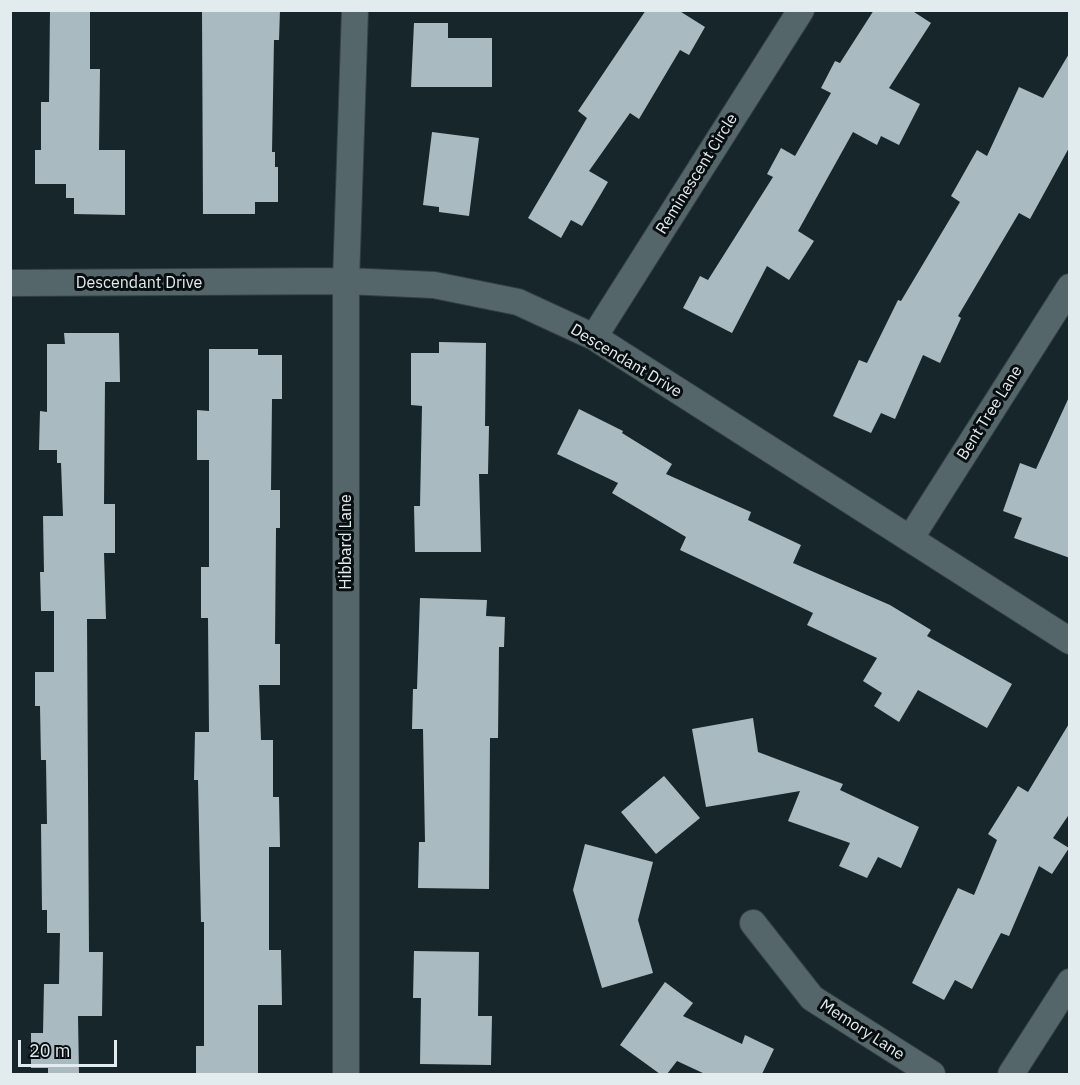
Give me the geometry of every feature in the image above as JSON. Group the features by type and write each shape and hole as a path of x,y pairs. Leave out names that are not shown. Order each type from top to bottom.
{"street":[{"name":"Hibbard Lane","path":"346,1074 346,281 355,10"},
{"name":"Reminescent Circle","path":"594,337 801,10"},
{"name":"Descendant Drive","path":"10,284 346,281 434,285 518,302 594,337 1070,641"},
{"name":"Bent Tree Lane","path":"910,539 1070,287"},
{"name":"Memory Lane","path":"753,924 812,998 932,1074"},
{"path":"1011,1074 1070,982"}],"building":[{"path":"50,10 90,10 90,69 100,69 99,150 125,150 125,215 74,214 74,198 66,198 66,184 35,184 35,150 41,150 41,102 49,102"},
{"path":"202,10 280,10 279,40 274,40 272,152 275,152 275,167 278,167 278,202 255,202 255,214 203,214"},
{"path":"646,10 678,10 705,27 689,55 680,50 639,119 630,113 589,171 608,182 582,226 571,220 561,238 528,218 587,118 578,111"},
{"path":"874,10 911,10 931,23 889,88 920,104 899,145 881,136 877,145 853,132 798,231 814,241 789,280 767,266 732,333 683,308 700,276 708,280 773,177 767,174 781,148 795,156 831,93 821,88 835,61 840,63"},
{"path":"414,23 448,23 448,38 492,38 492,87 411,87"},
{"path":"1070,52 1070,146 1030,219 1019,213 958,316 961,318 940,363 923,355 895,419 881,413 871,433 833,416 859,360 867,363 898,300 901,301 960,202 951,196 977,150 987,156 1019,87 1043,98"},
{"path":"432,132 479,138 469,216 439,212 439,207 423,205"},
{"path":"64,333 119,333 120,382 105,382 104,504 115,504 115,553 104,553 106,619 87,619 89,952 103,952 102,1016 78,1016 79,1074 48,1074 48,1068 31,1068 31,1033 43,1033 44,984 59,984 60,933 47,933 47,910 42,910 41,824 47,824 46,760 41,760 40,706 35,706 35,672 54,672 54,611 41,611 40,572 44,572 43,516 63,516 61,463 57,463 57,450 39,450 40,411 47,412 47,344 65,344"},
{"path":"439,342 486,343 485,426 489,426 488,474 479,474 481,552 415,552 414,506 420,506 422,406 411,405 411,353 439,353"},
{"path":"209,349 258,349 258,355 282,355 282,399 272,399 271,490 280,490 280,528 276,528 275,644 280,644 280,685 259,685 261,740 273,740 273,797 279,797 280,847 269,847 269,950 281,950 282,1005 258,1005 258,1074 196,1074 196,1046 204,1046 204,922 201,922 198,780 194,780 195,732 209,732 208,618 201,618 201,567 209,567 209,460 197,460 197,410 209,411"},
{"path":"1070,395 1070,558 1014,538 1022,518 1003,511 1020,463 1036,469"},
{"path":"579,409 623,431 622,433 672,464 666,474 751,512 748,520 801,545 793,563 890,605 931,630 927,636 1012,684 987,728 918,690 899,722 874,706 882,693 863,681 877,658 807,625 813,613 680,550 686,537 612,493 618,483 557,454"},
{"path":"420,598 487,600 486,616 505,617 504,647 499,647 498,738 490,738 489,889 418,888 419,842 425,842 423,729 412,729 413,689 417,689"},
{"path":"753,718 758,752 843,784 840,790 919,827 901,868 878,857 867,878 839,866 850,843 788,821 800,791 706,807 692,729"},
{"path":"1070,722 1070,813 1053,838 1069,848 1052,874 1039,866 1009,936 1001,933 972,989 955,980 944,1000 912,983 958,888 974,895 997,840 988,834 1018,786 1028,792"},
{"path":"664,776 700,818 656,854 621,812"},
{"path":"585,844 653,862 638,920 653,973 602,988 573,890"},
{"path":"414,951 479,952 478,1016 492,1016 491,1065 420,1064 421,998 413,998"},
{"path":"665,982 693,1003 683,1016 742,1044 745,1035 774,1049 762,1074 705,1074 677,1061 667,1074 660,1074 620,1045"}]}
